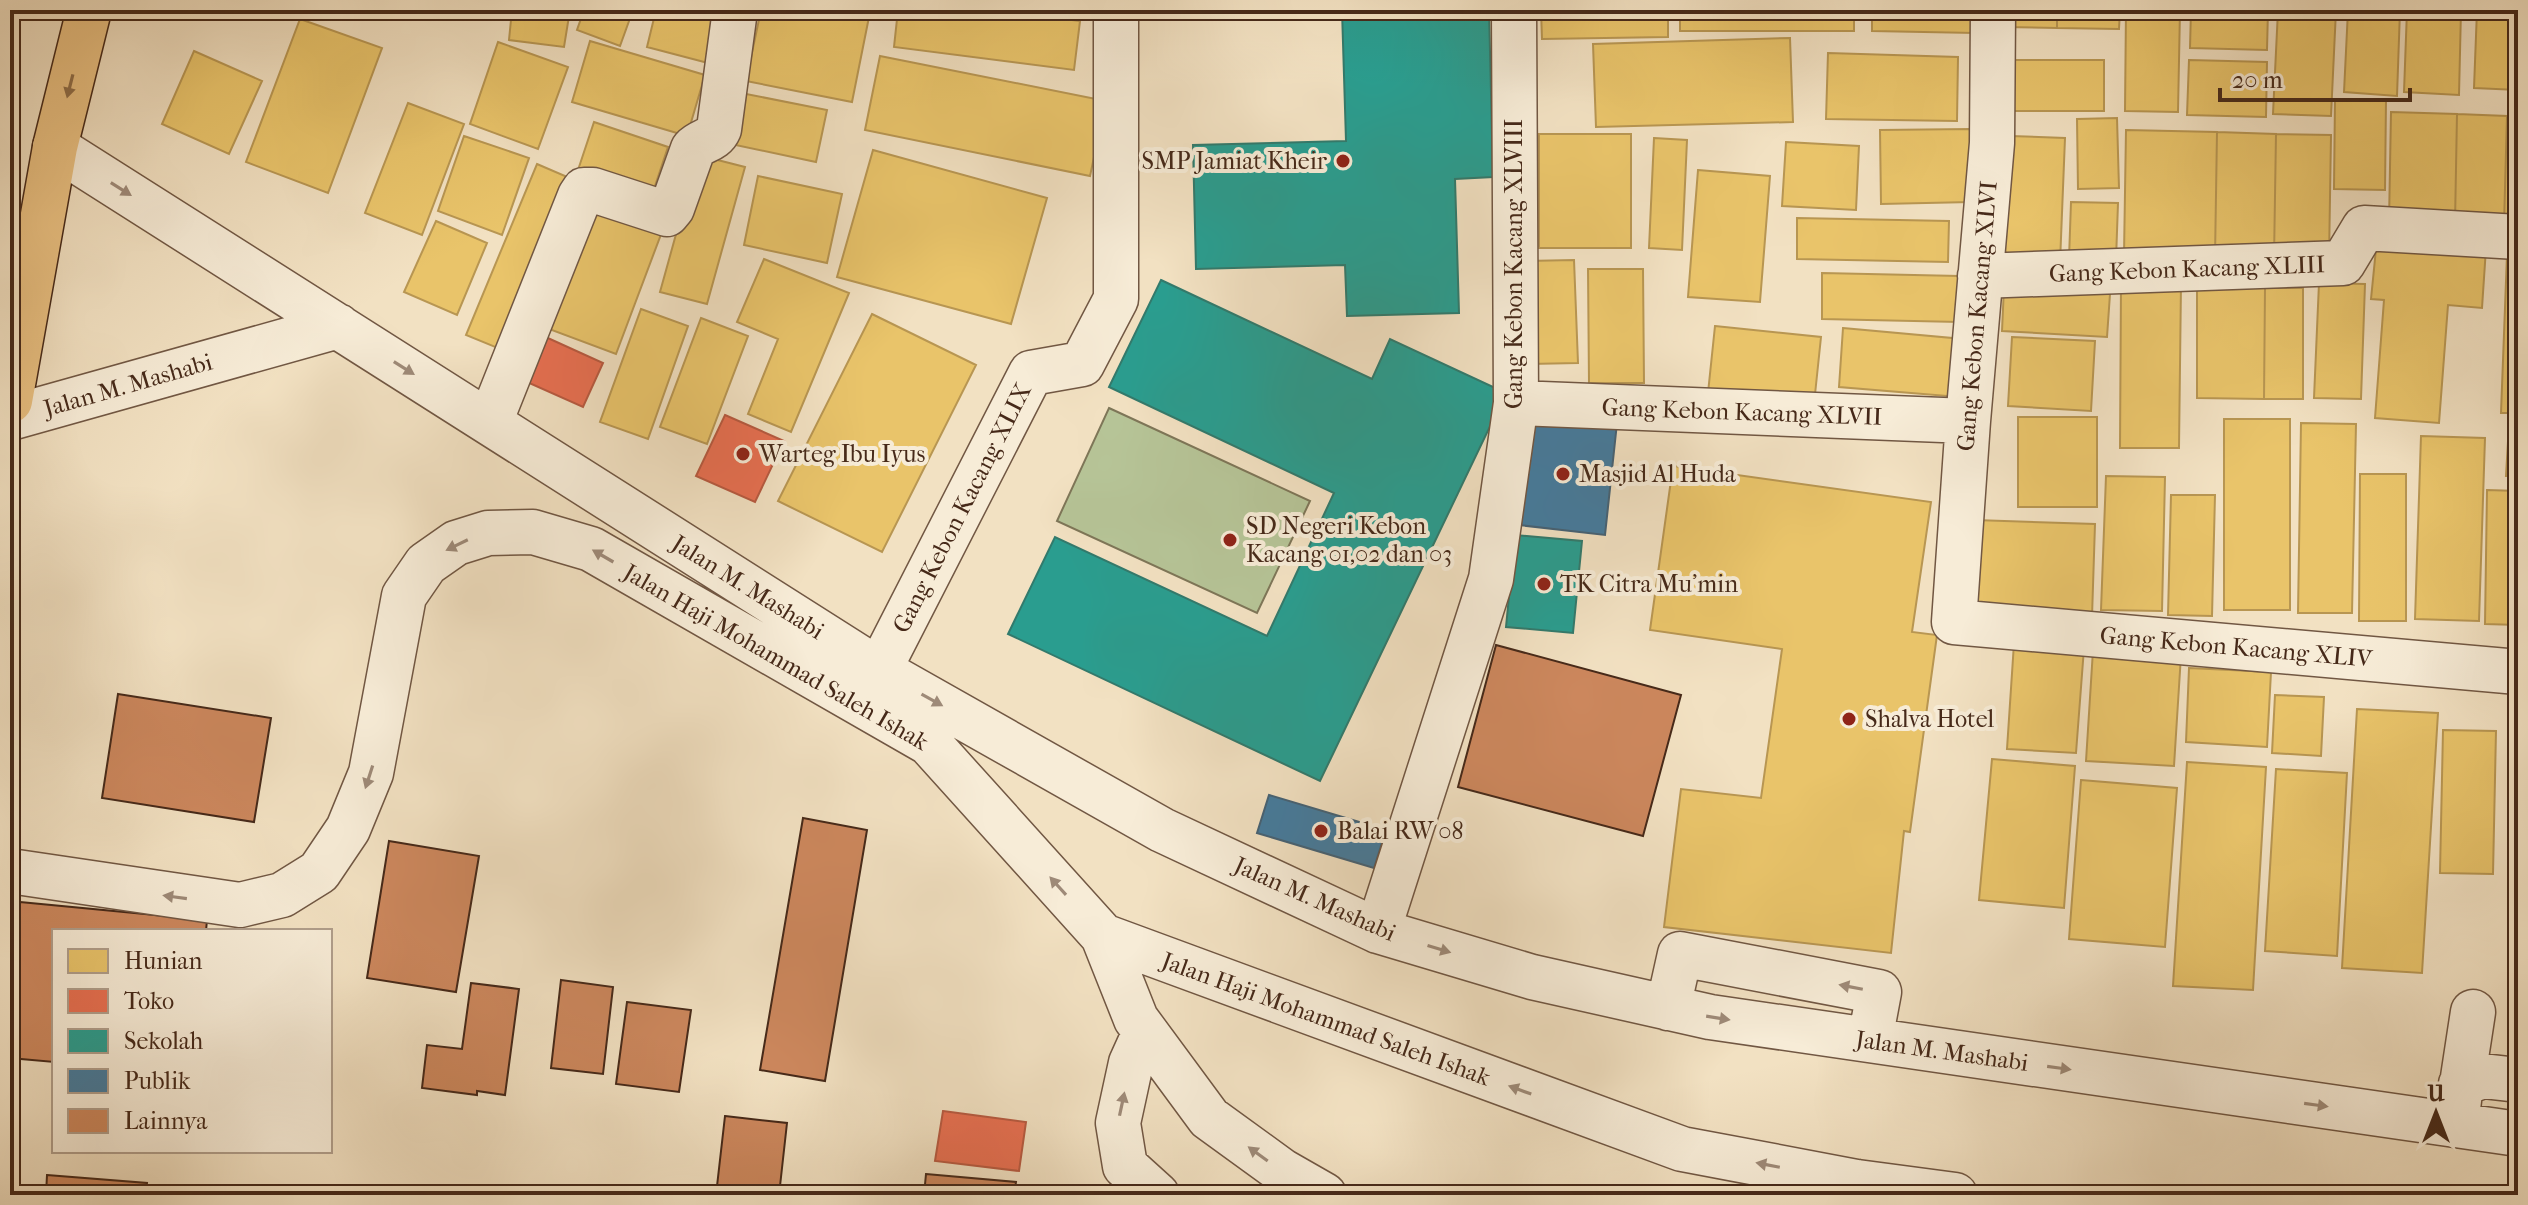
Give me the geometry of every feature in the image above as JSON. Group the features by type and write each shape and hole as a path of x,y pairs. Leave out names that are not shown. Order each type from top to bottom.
{"main road":[{"path":"10,401 55,147 89,10"}],"street":[{"path":"490,422 584,190 593,190 667,214 672,208 693,149 716,136 735,10"},
{"name":"Gang Kebon Kacang XLIX","path":"879,670 1031,373 1082,364 1116,299 1116,10"},
{"name":"Gang Kebon Kacang XLVIII","path":"1378,931 1491,579 1516,403 1514,10"},
{"name":"Gang Kebon Kacang XLVI","path":"1954,622 1992,143 1993,10"},
{"name":"Jalan M. Mashabi","path":"55,147 879,670 1162,830 1378,931 1532,977 1710,1017 1870,1040 2459,1104 2518,1134"},
{"name":"Gang Kebon Kacang XLIII","path":"1980,276 2343,263 2364,228 2518,237"},
{"name":"Jalan M. Mashabi","path":"10,418 338,326"},
{"name":"Gang Kebon Kacang XLVII","path":"1516,403 1968,421"},
{"name":"Jalan Haji Mohammad Saleh Ishak","path":"10,871 240,905 282,895 319,872 348,829 371,773 404,596 426,564 456,543 488,533 533,532 591,549 929,743 1103,936 1682,1149 1857,1182 1955,1195"},
{"name":"Gang Kebon Kacang XLIV","path":"1954,622 2518,672"},
{"path":"1103,936 1136,1019 1209,1118 1282,1171 1324,1195"},
{"path":"2459,1104 2473,1012"},
{"path":"1145,1032 1131,1063 1118,1123 1127,1180 1157,1195"},
{"path":"2459,1104 2483,1076 2518,1080"}],"green space":[{"path":"1109,408 1310,501 1257,613 1057,521"}],"building: Hunian":[{"path":"512,10 570,10 564,47 509,40"},
{"path":"584,10 633,10 620,46 577,30"},
{"path":"656,10 721,10 708,63 647,47"},
{"path":"761,10 836,10 869,17 852,102 746,81"},
{"path":"898,10 992,10 1080,21 1074,70 894,47"},
{"path":"1541,10 1668,10 1668,37 1542,39"},
{"path":"1680,10 1854,10 1854,31 1680,31"},
{"path":"1872,10 1975,10 1975,33 1872,31"},
{"path":"2005,10 2057,10 2057,28 2004,27"},
{"path":"2057,10 2120,10 2119,29 2057,28"},
{"path":"2126,10 2180,10 2178,112 2125,111"},
{"path":"2191,10 2268,10 2267,50 2190,48"},
{"path":"2278,10 2336,10 2331,116 2273,114"},
{"path":"2348,10 2400,10 2397,96 2344,92"},
{"path":"2407,10 2461,10 2459,95 2404,92"},
{"path":"2477,10 2518,10 2518,90 2474,88"},
{"path":"300,19 382,48 328,193 246,162"},
{"path":"1790,38 1793,122 1596,127 1593,44"},
{"path":"590,41 705,75 687,136 572,102"},
{"path":"498,42 568,67 538,149 470,124"},
{"path":"194,51 262,81 229,154 162,124"},
{"path":"1828,53 1958,57 1957,121 1826,119"},
{"path":"880,56 1106,101 1090,176 865,130"},
{"path":"2000,60 2104,60 2104,111 2000,111"},
{"path":"2189,60 2267,62 2266,117 2187,115"},
{"path":"736,92 827,110 816,162 726,143"},
{"path":"2335,99 2386,100 2385,190 2334,189"},
{"path":"408,103 464,124 422,235 365,213"},
{"path":"2391,112 2457,114 2455,223 2389,222"},
{"path":"2457,114 2507,116 2504,225 2455,223"},
{"path":"2507,116 2518,116 2518,225 2504,225"},
{"path":"2117,118 2119,188 2078,189 2077,119"},
{"path":"594,122 668,147 650,201 576,176"},
{"path":"1970,129 1971,202 1881,204 1880,130"},
{"path":"2126,130 2217,132 2215,257 2124,255"},
{"path":"2217,132 2276,134 2274,258 2215,257"},
{"path":"1539,134 1631,134 1631,248 1539,248"},
{"path":"2276,134 2331,135 2329,259 2274,258"},
{"path":"464,136 529,158 502,235 438,211"},
{"path":"2010,136 2065,138 2060,263 2004,261"},
{"path":"1654,138 1687,140 1682,250 1649,248"},
{"path":"1786,142 1859,146 1856,210 1782,206"},
{"path":"873,150 1047,198 1011,324 837,277"},
{"path":"698,155 745,167 707,304 660,292"},
{"path":"537,164 579,182 510,353 466,335"},
{"path":"1698,170 1770,176 1760,302 1688,297"},
{"path":"758,176 842,194 827,263 744,245"},
{"path":"590,201 663,229 616,354 541,326"},
{"path":"2071,202 2118,203 2116,260 2069,259"},
{"path":"1797,218 1949,221 1948,262 1797,259"},
{"path":"436,221 487,243 457,315 404,292"},
{"path":"2377,239 2486,248 2482,308 2448,305 2439,423 2375,418 2384,300 2371,299"},
{"path":"2507,255 2518,255 2518,413 2501,413"},
{"path":"764,259 849,293 791,432 748,414 778,339 737,322"},
{"path":"1574,260 1578,363 1529,364 1526,261"},
{"path":"1588,269 1643,269 1644,383 1589,383"},
{"path":"1822,273 1959,276 1959,322 1822,319"},
{"path":"2121,283 2181,283 2179,448 2120,448"},
{"path":"2319,283 2365,284 2361,399 2314,398"},
{"path":"2004,287 2110,294 2107,337 2002,331"},
{"path":"2197,288 2265,288 2264,399 2197,398"},
{"path":"2265,288 2303,288 2303,399 2264,399"},
{"path":"641,309 688,326 648,439 600,422"},
{"path":"872,314 976,365 882,552 778,501"},
{"path":"701,318 748,336 707,444 660,427"},
{"path":"1715,326 1821,337 1814,404 1708,393"},
{"path":"1843,328 1963,339 1959,397 1839,387"},
{"path":"2012,337 2095,341 2091,411 2008,406"},
{"path":"2018,417 2097,417 2097,507 2018,507"},
{"path":"2224,419 2290,419 2290,610 2224,610"},
{"path":"2301,423 2356,424 2352,613 2298,613"},
{"path":"2509,424 2518,425 2518,476 2506,476"},
{"path":"2421,436 2485,438 2479,621 2415,619"},
{"name":"Shalva Hotel","path":"1673,466 1931,502 1912,632 1937,635 1910,832 1904,831 1891,953 1664,927 1681,789 1761,798 1782,649 1650,630"},
{"path":"2360,474 2406,474 2406,621 2359,621"},
{"path":"2106,476 2165,477 2162,611 2101,610"},
{"path":"2487,490 2518,491 2518,625 2485,624"},
{"path":"2171,495 2215,495 2212,616 2168,615"},
{"path":"1975,520 2095,524 2092,617 1972,613"},
{"path":"2014,643 2084,648 2076,753 2007,749"},
{"path":"2093,650 2181,655 2174,766 2086,761"},
{"path":"2189,668 2271,672 2267,747 2186,742"},
{"path":"2275,695 2324,697 2321,756 2272,753"},
{"path":"2357,709 2438,713 2422,973 2342,968"},
{"path":"2443,730 2496,731 2493,874 2440,873"},
{"path":"1992,759 2075,766 2064,908 1979,900"},
{"path":"2187,762 2266,767 2253,990 2173,986"},
{"path":"2276,769 2347,773 2337,956 2265,951"},
{"path":"2081,780 2177,788 2165,947 2069,939"}],"building: Toko":[{"path":"539,334 603,363 583,407 518,378"},
{"path":"725,415 784,441 755,502 696,476"},
{"path":"943,1111 1026,1122 1019,1171 935,1161"}],"building: Sekolah":[{"name":"SMP Jamiat Kheir","path":"1342,10 1489,10 1493,177 1455,179 1459,313 1347,316 1345,265 1196,269 1193,145 1346,141"},
{"name":"SD Negeri Kebon Kacang 01,02 dan 03","path":"1161,280 1372,379 1390,339 1506,393 1320,781 1008,634 1055,537 1267,636 1334,493 1109,387"},
{"name":"TK Citra Mu'min","path":"1515,535 1582,541 1573,633 1506,627"}],"building: Publik":[{"name":"Masjid Al Huda","path":"1522,413 1617,423 1605,535 1510,524"},
{"name":"Balai RW 08","path":"1269,795 1386,830 1374,868 1257,833"}],"building: Lainnya":[{"path":"1496,645 1681,695 1643,836 1458,787"},
{"path":"118,694 271,718 254,822 102,798"},
{"path":"803,818 867,830 825,1081 760,1070"},
{"path":"389,841 479,856 456,992 367,978"},
{"path":"20,902 207,920 206,929 52,929 52,1062 10,1058 10,1012"},
{"path":"561,980 613,987 603,1074 551,1068"},
{"path":"471,983 519,989 505,1095 422,1088 427,1045 462,1049"},
{"path":"627,1002 691,1010 679,1092 616,1084"},
{"path":"725,1116 787,1123 779,1195 716,1195"},
{"path":"926,1174 1016,1182 1014,1195 924,1195"},
{"path":"47,1175 147,1183 146,1195 46,1195"}],"place":[{"name":"SMP Jamiat Kheir","path":"1343,161"},
{"name":"Warteg Ibu Iyus","path":"743,454"},
{"name":"Masjid Al Huda","path":"1563,474"},
{"name":"SD Negeri Kebon Kacang 01,02 dan 03","path":"1230,540"},
{"name":"TK Citra Mu'min","path":"1544,584"},
{"name":"Shalva Hotel","path":"1849,719"},
{"name":"Balai RW 08","path":"1321,831"}]}
